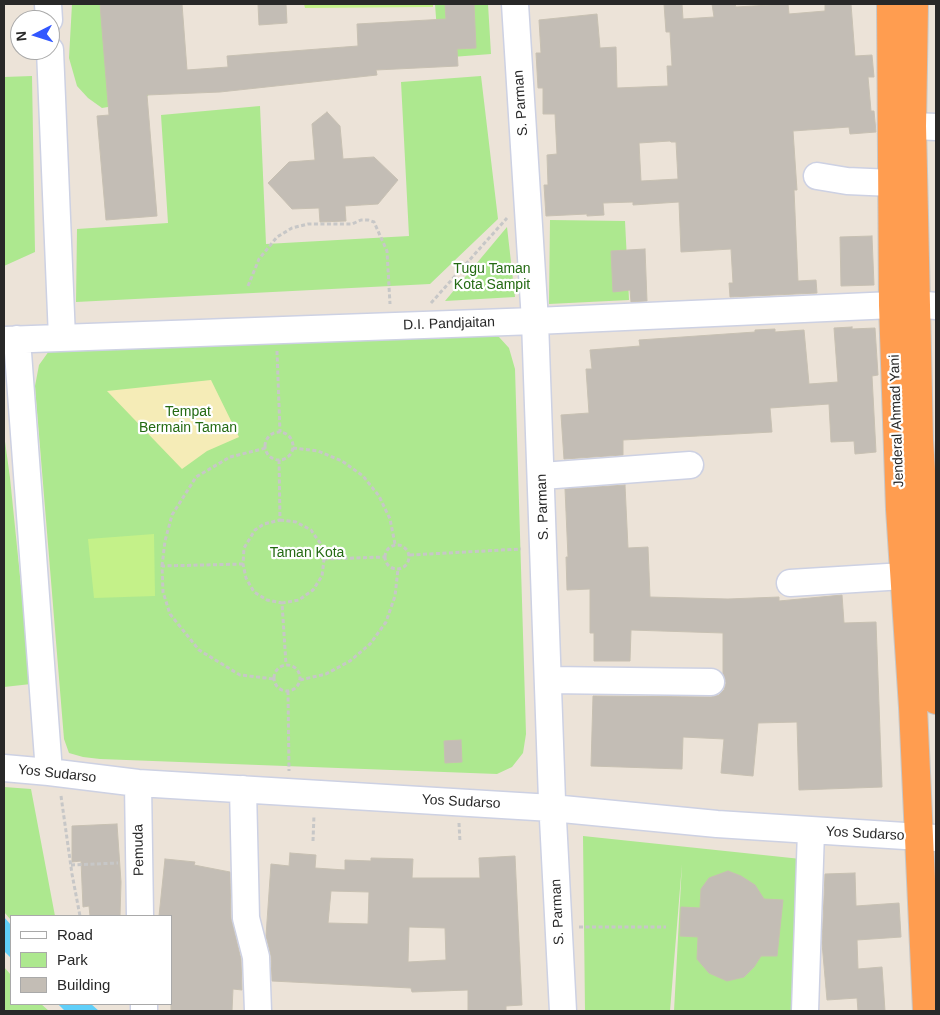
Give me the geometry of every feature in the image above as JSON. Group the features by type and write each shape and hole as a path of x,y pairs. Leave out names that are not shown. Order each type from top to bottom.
{"highway":[{"name":"Jenderal Ahmad Yani","path":"891,4 913,126 892,183 915,305 927,405 919,440 936,700"},
{"name":"Jenderal Ahmad Yani","path":"914,4 915,305 900,509 904,576 927,837 923,921 927,1011"}],"street":[{"name":"S. Parman","path":"515,4 535,321 542,476 552,808 563,1011"},
{"path":"50,60 62,338"},
{"path":"817,176 848,181 892,183"},
{"name":"D.I. Pandjaitan","path":"10,340 915,305"},
{"path":"10,340 55,781"},
{"path":"542,476 690,465"},
{"path":"790,583 904,576"},
{"path":"548,680 711,682"},
{"name":"Yos Sudarso","path":"4,768 55,781 138,783 552,808 717,824 927,837"},
{"name":"Pemuda","path":"138,783 140,915"},
{"path":"243,789 246,918 256,957 258,1011"},
{"path":"805,1011 811,831"}],"path":[{"path":"428,306 509,215"},
{"path":"248,286 259,259 276,237 292,228 308,224 352,224 361,220 368,220 374,222 386,251 390,304"},
{"path":"276,330 280,432"},
{"path":"280,432 289,437 293,448 288,457 278,460 270,456 266,448 269,437 280,432"},
{"path":"266,448 230,457 196,476 172,515 165,541 162,566 163,592 170,614 199,650 240,674 274,679"},
{"path":"293,448 318,451 342,461 362,476 379,496 390,519 395,544"},
{"path":"278,460 280,520"},
{"path":"280,520 296,522 310,530 320,543 324,559 322,576 313,590 299,600 282,603 266,600 254,592 246,578 243,564 244,548 255,530 264,524 280,520"},
{"path":"395,544 402,545 410,555 407,565 398,569 391,568 386,563 384,557 386,550 395,544"},
{"path":"410,555 544,547"},
{"path":"324,559 384,557"},
{"path":"162,566 243,564"},
{"path":"286,664 277,669 274,679 279,688 288,691 293,689 300,680 326,674 350,661 370,644 386,622 395,596 398,569"},
{"path":"282,603 286,664"},
{"path":"286,664 296,669 300,680"},
{"path":"288,691 289,770"},
{"path":"55,781 80,915"},
{"path":"313,842 314,810"},
{"path":"459,820 460,842"},
{"path":"71,865 125,862"},
{"path":"559,927 666,927"}],"green space":[{"path":"72,4 146,4 153,91 142,101 102,108 88,98 77,86 69,58"},
{"path":"304,4 433,4 433,7 305,8"},
{"path":"435,4 488,4 491,54 439,58"},
{"path":"32,76 35,252 4,266 4,77"},
{"path":"481,76 498,219 430,284 76,302 77,229 168,223 161,115 260,106 266,244 409,236 401,82"},
{"path":"550,220 625,221 629,300 549,304"},
{"name":"Tugu Taman Kota Sampit","path":"507,227 515,297 445,301"},
{"name":"Taman Kota","path":"486,334 499,337 509,348 515,369 526,734 523,753 512,767 497,774 100,759 69,753 64,739 35,386 39,365 49,351"},
{"path":"4,434 31,684 4,687"},
{"path":"154,534 155,596 94,598 88,539"},
{"path":"4,787 31,789 55,915 10,915 10,919 4,912"},
{"path":"583,836 801,859 796,1011 674,1011 682,864 670,1011 585,1011"},
{"path":"4,967 10,974 10,1005 42,1005 49,1011 4,1011"}],"sand":[{"name":"Tempat Bermain Taman","path":"211,380 239,437 207,451 182,469 107,391"}],"water":[{"path":"4,917 10,924 10,957 4,951"},
{"path":"59,1005 92,1005 99,1011 65,1011"}],"building":[{"path":"100,4 182,4 187,70 228,67 227,56 358,46 357,24 446,19 445,4 474,4 476,48 457,49 458,66 376,70 377,75 220,92 147,95 157,216 106,220 97,116 109,115"},
{"path":"258,4 286,4 287,23 259,25"},
{"path":"664,4 682,4 683,19 714,17 712,4 735,4 736,7 788,4 789,14 825,11 825,4 851,4 855,56 872,55 874,77 868,77 871,111 874,111 876,132 850,134 849,127 793,131 797,190 794,190 798,281 816,280 817,293 730,297 729,283 733,283 731,249 681,252 679,202 633,205 633,202 603,203 604,215 546,216 544,185 548,185 547,155 557,154 555,114 543,114 543,88 538,88 536,53 541,53 539,20 597,14 600,48 616,47 617,88 668,86 667,66 672,66 670,32 666,32","holes":["676,142 678,179 641,181 639,143"]},
{"path":"327,112 340,126 343,159 374,157 398,180 378,204 345,206 346,221 320,222 319,208 292,209 268,183 289,162 315,160 312,124"},
{"path":"872,236 874,285 841,286 840,237"},
{"path":"645,249 647,301 631,302 630,290 613,292 611,251"},
{"path":"852,327 852,329 875,328 878,375 872,376 876,452 855,454 854,441 831,442 829,404 770,408 772,432 623,440 623,455 564,459 561,415 589,413 586,369 592,369 590,350 640,346 639,340 755,332 755,330 775,329 775,332 804,330 809,384 838,382 834,328"},
{"path":"625,485 628,548 648,547 650,597 728,599 779,597 779,601 842,595 844,623 876,622 882,787 799,790 797,722 758,723 753,776 721,773 724,739 683,737 682,769 591,766 593,696 711,697 719,695 724,690 726,683 723,674 723,633 631,630 630,661 594,661 594,633 590,633 590,589 567,590 566,557 568,557 565,489"},
{"path":"461,740 462,762 445,763 444,741"},
{"path":"117,824 121,882 120,915 90,915 89,906 83,907 81,861 72,862 72,826"},
{"path":"290,853 316,855 315,868 345,870 345,860 371,861 371,858 413,859 412,878 480,878 479,858 515,856 522,1005 506,1006 506,1011 468,1011 468,990 412,992 411,988 272,981 271,956 266,936 271,864 289,866","holes":["331,891 369,892 368,924 328,923","409,927 445,928 446,960 408,962"]},
{"path":"165,859 195,862 194,865 230,872 231,918 241,959 242,990 233,989 232,1011 171,1011 172,915 159,915"},
{"path":"728,871 741,876 755,885 764,899 783,900 777,956 761,956 744,977 727,981 709,973 697,959 698,937 680,936 681,907 700,908 701,889 709,878"},
{"path":"855,873 856,906 899,903 901,937 857,940 858,969 882,967 885,1011 858,1011 857,998 827,1000 822,943 825,874"}]}
